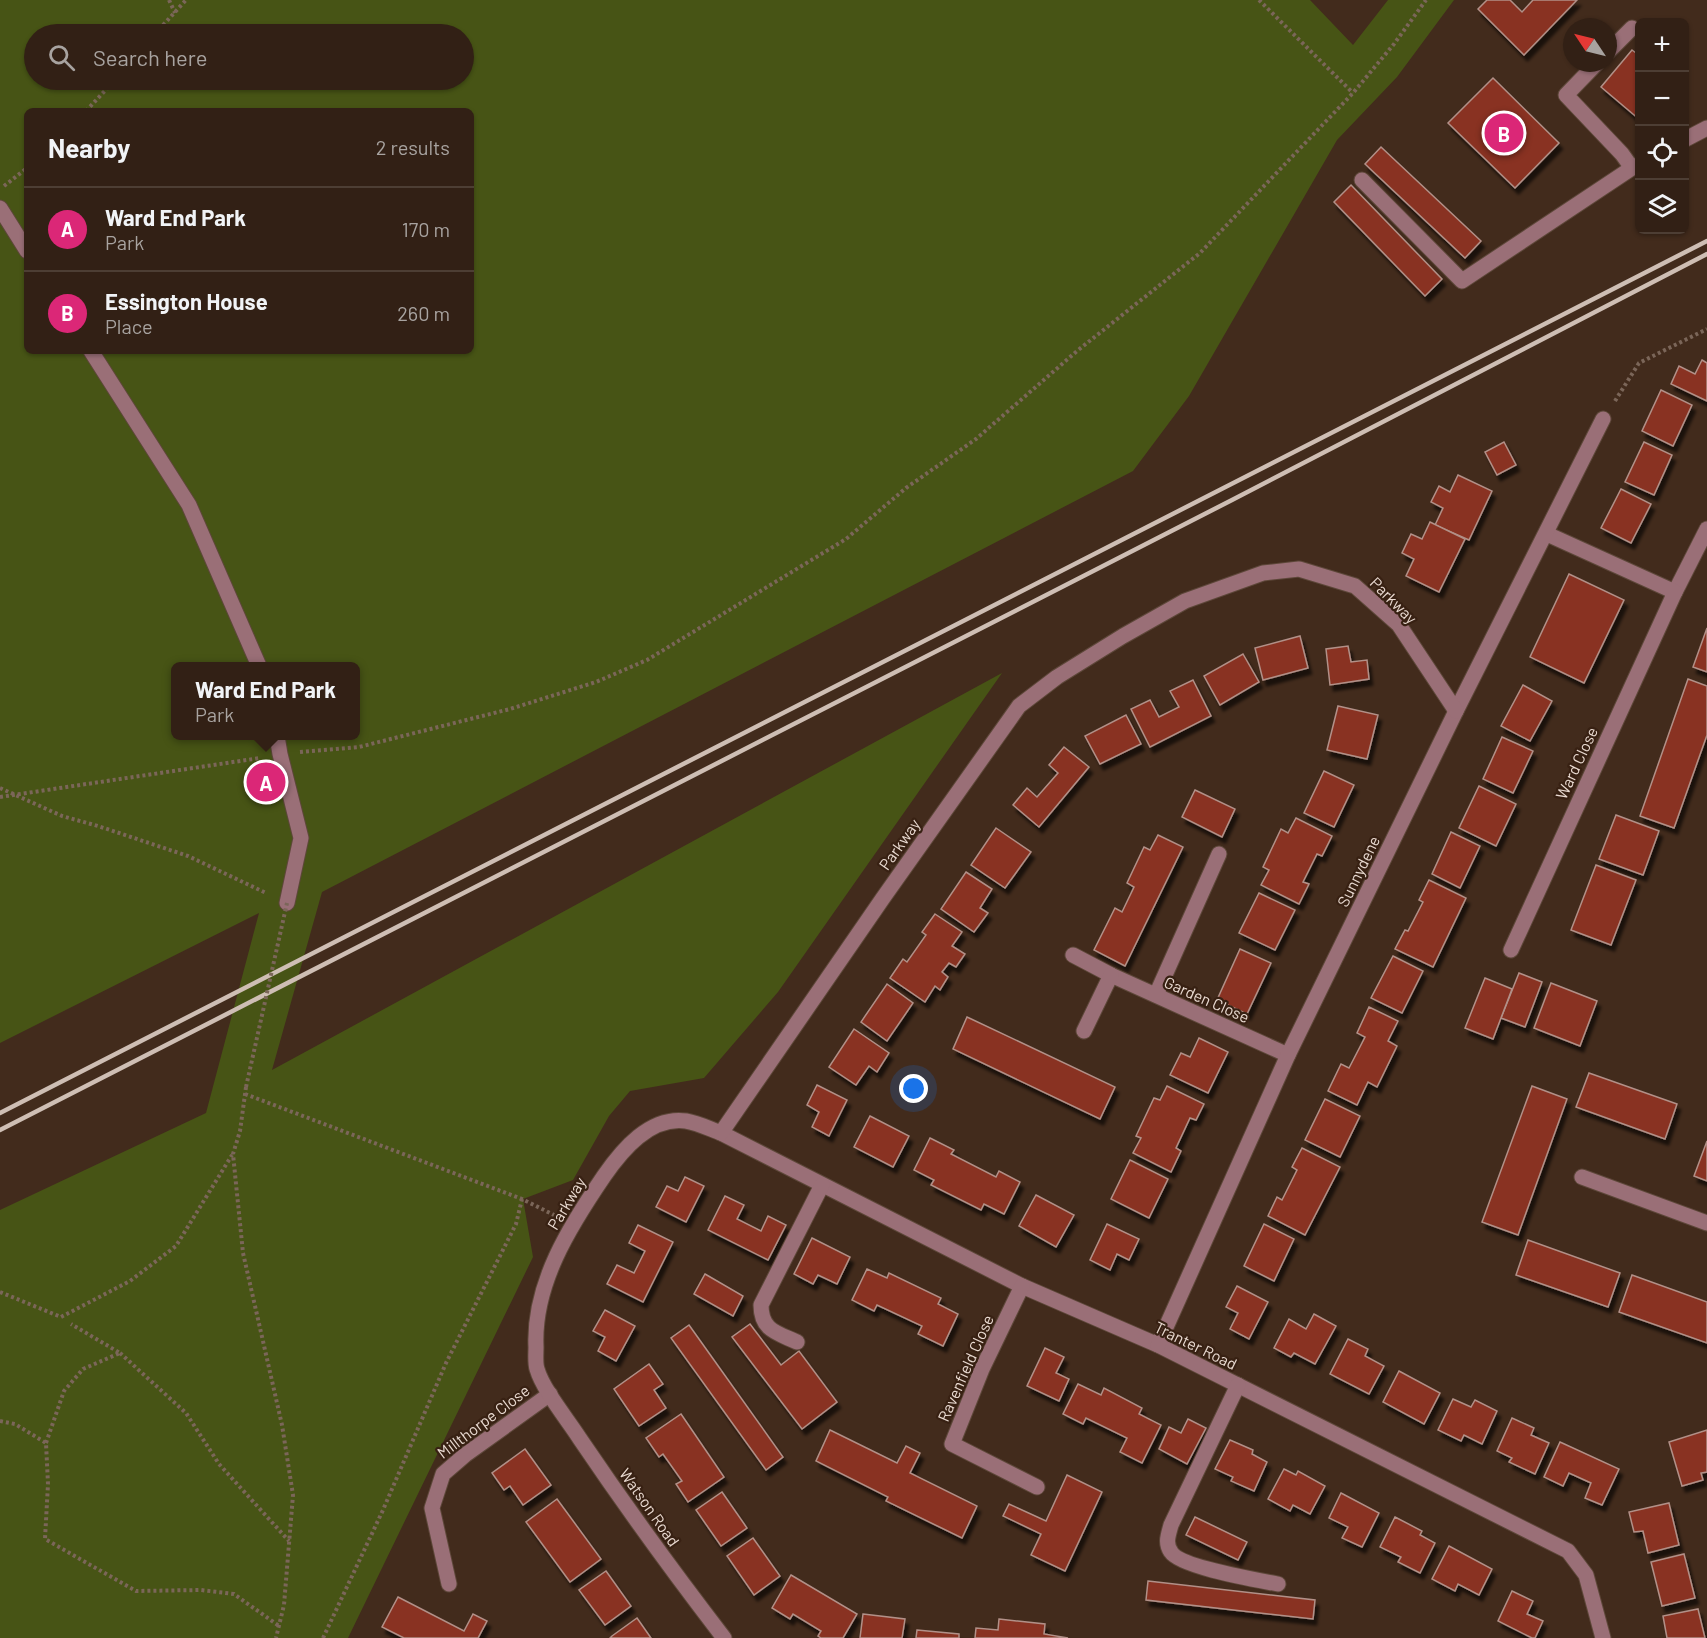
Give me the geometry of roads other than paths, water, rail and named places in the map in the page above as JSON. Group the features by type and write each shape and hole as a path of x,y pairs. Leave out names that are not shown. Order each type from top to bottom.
{"street":[{"path":"1617,43 1632,28"},
{"path":"1588,72 1566,95 1635,165"},
{"path":"1689,137 1707,128"},
{"path":"1362,180 1462,281 1635,167"},
{"path":"0,208 24,246"},
{"path":"93,354 189,505 257,662"},
{"name":"Sunnydene","path":"1158,1345 1288,1055 1456,711 1603,419"},
{"name":"Ward Close","path":"1511,950 1675,592 1707,529"},
{"path":"1546,534 1675,592"},
{"name":"Parkway","path":"550,1394 536,1369 535,1329 547,1278 572,1223 611,1166 633,1140 660,1124 686,1121 721,1133 1019,706 1057,678 1185,600 1263,573 1299,569 1355,586 1399,625 1456,711"},
{"path":"279,740 301,838 282,901"},
{"path":"1156,995 1219,854"},
{"name":"Garden Close","path":"1073,955 1288,1055"},
{"path":"1083,1031 1112,975"},
{"name":"Tranter Road","path":"721,1133 1022,1286 1158,1345 1568,1551 1586,1575 1603,1638"},
{"path":"1582,1177 1707,1223"},
{"path":"797,1342 768,1329 761,1316 761,1305 822,1185"},
{"name":"Ravenfield Close","path":"1022,1286 982,1370 952,1444 1037,1487"},
{"path":"1238,1386 1171,1525 1167,1542 1172,1554 1180,1561 1278,1584"},
{"name":"Millthorpe Close","path":"449,1584 432,1508 443,1474 465,1455 550,1394"},
{"name":"Watson Road","path":"550,1394 671,1568 724,1638"}],"railway":[{"path":"0,1113 1707,241"},
{"path":"0,1130 1232,500 1707,254"}],"place":[{"name":"Essington House","path":"1504,133"},
{"name":"Ward End Park","path":"266,782"}]}
